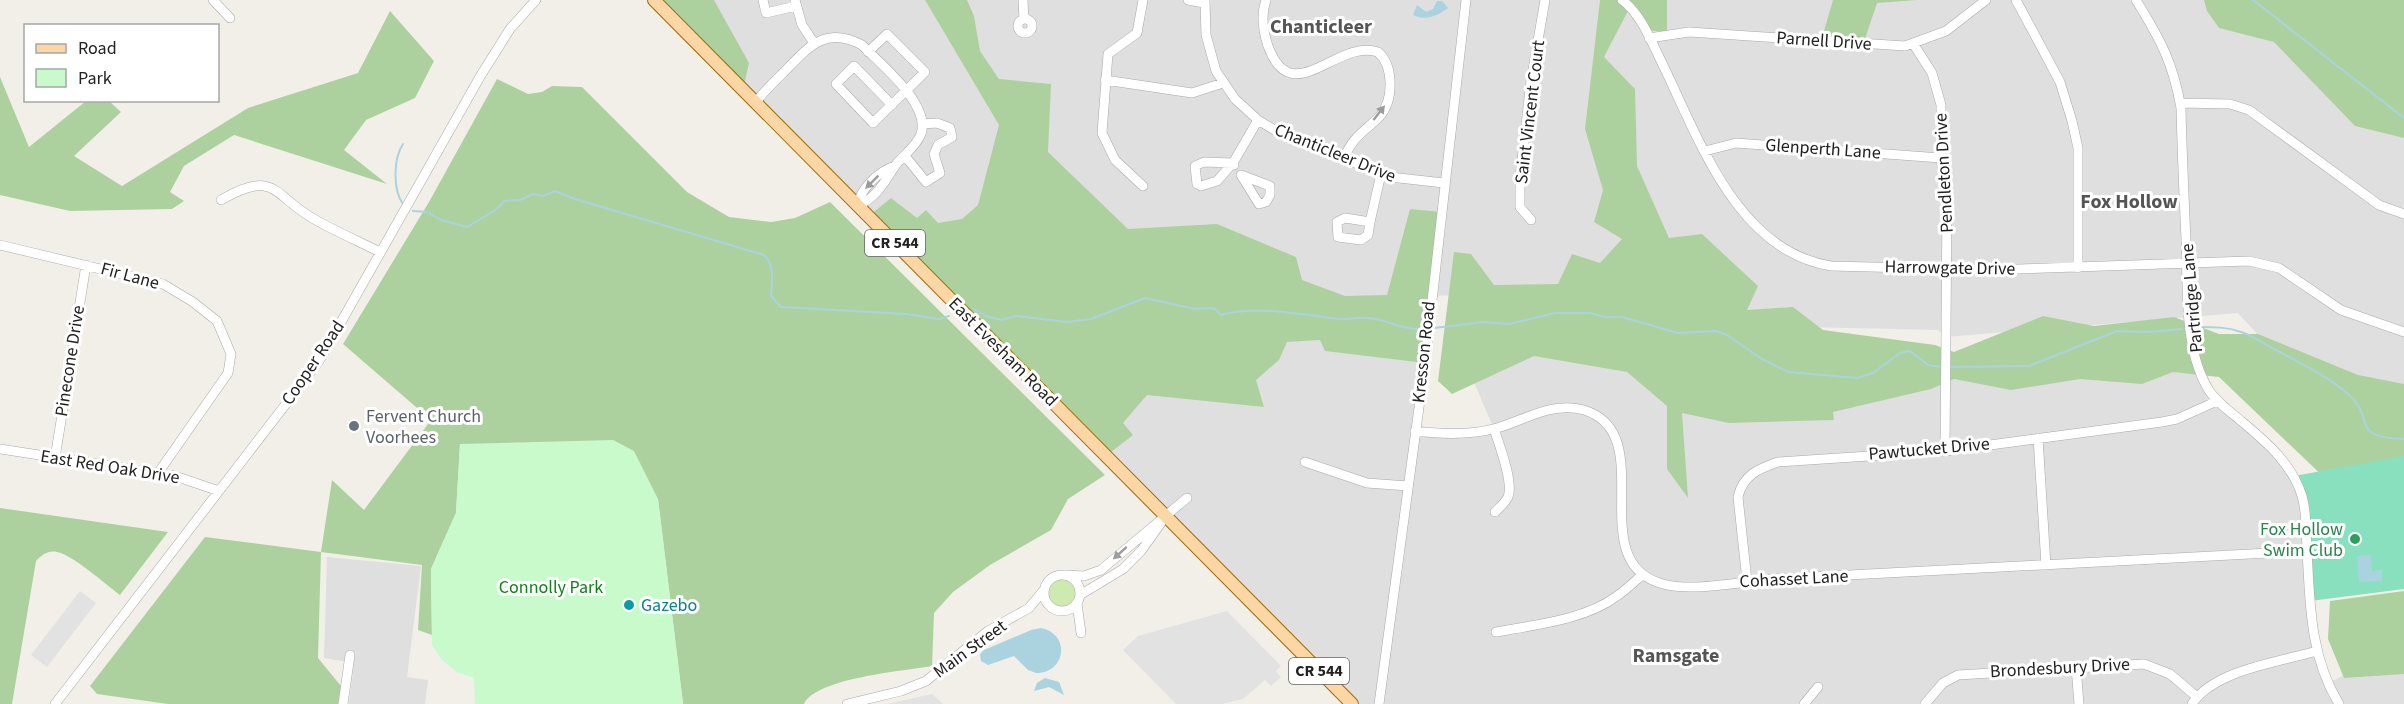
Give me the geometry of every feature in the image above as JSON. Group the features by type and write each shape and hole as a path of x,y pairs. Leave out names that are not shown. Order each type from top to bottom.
{"main road":[{"name":"East Evesham Road","path":"654,0 1352,704"}],"street":[{"path":"213,0 230,18"},
{"name":"Cooper Road","path":"55,704 319,361 481,75 510,29 536,0"},
{"path":"763,0 766,14 796,3 802,25 814,44"},
{"path":"1023,0 1024,19"},
{"path":"1143,0 1137,33 1108,54 1102,133 1115,160 1143,186"},
{"path":"1188,0 1204,1"},
{"path":"1266,0 1263,10 1264,27 1269,48 1281,66 1290,73 1308,73 1341,55 1361,49 1378,52 1387,64 1390,75 1386,105 1381,116 1353,138 1344,158"},
{"name":"Kresson Road","path":"1379,704 1415,431 1466,0"},
{"name":"Saint Vincent Court","path":"1531,220 1520,207 1520,177 1531,81 1545,0"},
{"name":"Harrowgate Drive","path":"1622,0 1629,5 1649,38 1705,151 1739,210 1767,239 1808,263 1830,267 2078,268 2187,261 2249,261 2279,268 2341,310 2404,332"},
{"name":"Parnell Drive","path":"1649,38 1689,32 1888,46 1914,45 1946,31 1986,0"},
{"path":"2016,0 2060,82 2072,121 2078,148 2078,268"},
{"name":"Partridge Lane","path":"2136,0 2171,63 2180,103 2190,318 2197,360 2202,375 2217,401 2285,461 2294,476 2302,497 2311,627 2327,684 2339,704"},
{"name":"Chanticleer Drive","path":"1204,1 1205,28 1210,55 1223,83 1246,110 1258,120 1276,131 1381,174 1404,180 1444,183"},
{"path":"868,52 887,34 925,72 892,105 873,123 836,84 854,66 892,105"},
{"path":"756,102 814,44 834,36 862,45 906,91 918,107 922,124 921,132 905,156 895,166 891,176 867,202 858,205"},
{"name":"Pendleton Drive","path":"1914,45 1932,73 1941,105 1941,158 1947,206 1945,451"},
{"path":"1106,80 1192,93 1223,83"},
{"path":"2180,103 2230,104 2249,110 2379,205 2404,214"},
{"path":"1241,175 1233,163 1258,120"},
{"path":"905,156 926,182 940,173 934,154 938,145 952,137 952,132 950,128 937,123 922,124"},
{"name":"Glenperth Lane","path":"1705,151 1736,143 1941,158"},
{"path":"1370,222 1381,174"},
{"path":"221,200 251,186 274,188 312,219 380,252"},
{"name":"Fir Lane","path":"0,245 163,284 218,321 228,344 231,363 225,379 158,473"},
{"name":"Pinecone Drive","path":"55,458 86,265"},
{"name":"Pawtucket Drive","path":"1747,581 1738,497 1745,480 1758,470 1793,459 1945,451 2177,419 2217,401"},
{"path":"1415,431 1461,432 1494,429 1561,408 1584,410 1605,422 1615,439 1621,460 1624,543 1632,564 1642,574 1617,597 1589,610 1496,632"},
{"path":"1494,429 1503,458 1509,491 1508,497 1495,512"},
{"path":"2038,438 2046,565"},
{"name":"East Red Oak Drive","path":"0,448 176,476 219,491"},
{"path":"1305,462 1367,483 1408,486"},
{"path":"1166,517 1141,551 1123,569 1079,599 1066,611 1053,608 1046,601 1044,590 1052,577 1066,574 1084,576 1101,570 1188,498"},
{"name":"Cohasset Lane","path":"1642,574 1665,585 1686,586 2307,551"},
{"path":"1066,574 1077,581 1081,633"},
{"name":"Main Street","path":"847,704 901,691 926,681 987,631 1035,603 1044,590"},
{"name":"Main Street","path":"1023,612 1053,608"},
{"path":"2194,701 2213,683 2229,676 2317,651"},
{"path":"343,704 350,655"},
{"name":"Brondesbury Drive","path":"1925,704 1943,683 1959,675 2129,663 2158,667 2194,701"},
{"path":"2076,667 2079,704"},
{"path":"1804,704 1818,687"}],"shaded area":[{"path":"654,0 2253,0 2404,118 2404,439 2269,347 2238,313 1946,337 1938,330 1804,327 1630,288 1431,296 1414,431 1494,429 1470,373 1573,340 1954,375 2197,360 2210,391 2285,461 2302,497 2311,627 2327,684 2404,643 2404,704 1352,704"},
{"path":"327,557 421,566 407,677 428,680 425,704 349,704 354,663 324,658"},
{"path":"80,591 96,603 47,667 31,655"},
{"path":"1227,611 1281,666 1276,671 1281,677 1271,686 1265,680 1243,699 1222,704 1176,704 1123,650 1138,636"},
{"path":"932,694 943,704 887,704"}],"green space":[{"path":"654,0 714,0 749,63 743,90"},
{"path":"925,0 967,0 974,16 980,51 999,79 1051,84 1048,152 1128,229 1217,224 1296,257 1302,280 1345,296 1387,295 1410,209 1441,212 1425,363 1325,351 1320,340 1287,342 1279,360 1256,380 1264,407 1147,395 1123,423 1133,435 1106,456 869,216 891,198 917,218 926,210 938,223 962,219 978,205 999,125"},
{"path":"1600,0 1667,0 1667,32 1645,30 1630,7 1604,57 1635,89 1637,166 1669,238 1702,234 1758,286 1747,310 1793,307 1823,330 1935,345 1954,352 2043,316 2094,326 2174,317 2219,334 2258,334 2358,375 2404,384 2404,471 2330,483 2219,377 2173,372 2142,384 2080,379 2011,390 1954,379 1931,389 1833,412 1834,420 1729,423 1682,413 1688,498 1667,469 1667,406 1627,372 1534,356 1452,394 1438,381 1454,252 1471,254 1494,285 1558,284 1572,254 1600,263 1622,239 1594,222 1603,190 1585,129"},
{"path":"1833,0 1917,0 1877,3 1863,45 1821,41"},
{"path":"2204,0 2404,0 2404,138 2355,126 2274,42 2219,28 2207,11"},
{"path":"390,11 434,61 415,98 366,120 344,150 387,184 234,135 184,166 170,192 184,201 172,209 70,211 0,195 0,77 29,147 85,102 110,102 121,112 74,156 122,186 248,108 358,73"},
{"path":"497,79 528,94 542,92 552,86 582,87 687,192 729,217 771,222 795,218 830,202 1105,475 1068,499 1051,530 990,565 953,592 934,613 932,666 882,673 842,682 812,695 804,704 683,704 658,499 460,444 456,513 431,569 432,635 418,630 422,565 321,552 332,480 364,510 431,420 343,344 429,202"},
{"name":"Connolly Park","path":"613,440 634,451 658,499 683,704 475,704 474,678 457,672 442,660 432,645 431,569 456,513 460,444"},
{"name":"Fox Hollow Swim Club","path":"2404,456 2404,589 2310,601 2306,519 2294,476"},
{"path":"0,508 168,532 120,595 64,554 48,552 36,561 12,704 0,704"},
{"path":"205,537 321,552 318,658 341,686 339,704 168,704 97,694 90,686"},
{"path":"1062,575 1075,580 1080,593 1075,606 1062,611 1049,606 1044,593 1049,580"},
{"path":"2404,591 2404,674 2344,678 2328,639 2330,601"}],"water":[{"path":"1437,1 1442,1 1448,8 1431,17 1422,18 1413,15 1417,5 1426,12 1433,9"},
{"path":"2371,555 2372,571 2382,570 2382,581 2359,582 2357,556"},
{"path":"1041,628 1051,632 1061,645 1059,660 1054,667 1036,673 1028,670 1014,656 988,665 981,661 980,654 984,650"},
{"path":"1045,678 1059,682 1064,695 1049,687 1034,691 1037,683"}],"waterway":[{"path":"2253,0 2404,118"},
{"path":"403,144 397,158 396,183 403,204"},
{"path":"413,211 427,212 441,220 467,227 494,211 505,201 520,200 533,194 543,196 555,191 764,255 771,269 771,296 781,307 906,314 939,319 949,316"},
{"path":"974,309 986,316 1002,320 1015,316 1067,322 1091,319 1145,298 1195,309 1214,308 1221,315 1248,311 1279,312 1340,319 1375,319 1407,328 1421,329"},
{"path":"1434,328 1484,322 1509,324 1555,313 1590,313 1605,317 1622,317 1678,333 1716,331 1727,335 1762,359 1788,372 1857,378 1873,373 1900,353 1910,351 1928,365 1942,367"},
{"path":"2199,327 2236,330 2306,366 2333,382 2349,395 2362,412 2369,431 2387,438 2404,439"},
{"path":"1949,367 2029,366 2117,331 2148,332 2182,329"}],"place":[{"name":"Fervent Church Voorhees","path":"354,426"},
{"name":"Fox Hollow Swim Club","path":"2355,539"},
{"name":"Gazebo","path":"629,605"}],"district":[{"name":"Chanticleer","path":"1321,27"},
{"name":"Fox Hollow","path":"2129,202"},
{"name":"Ramsgate","path":"1676,656"}]}
